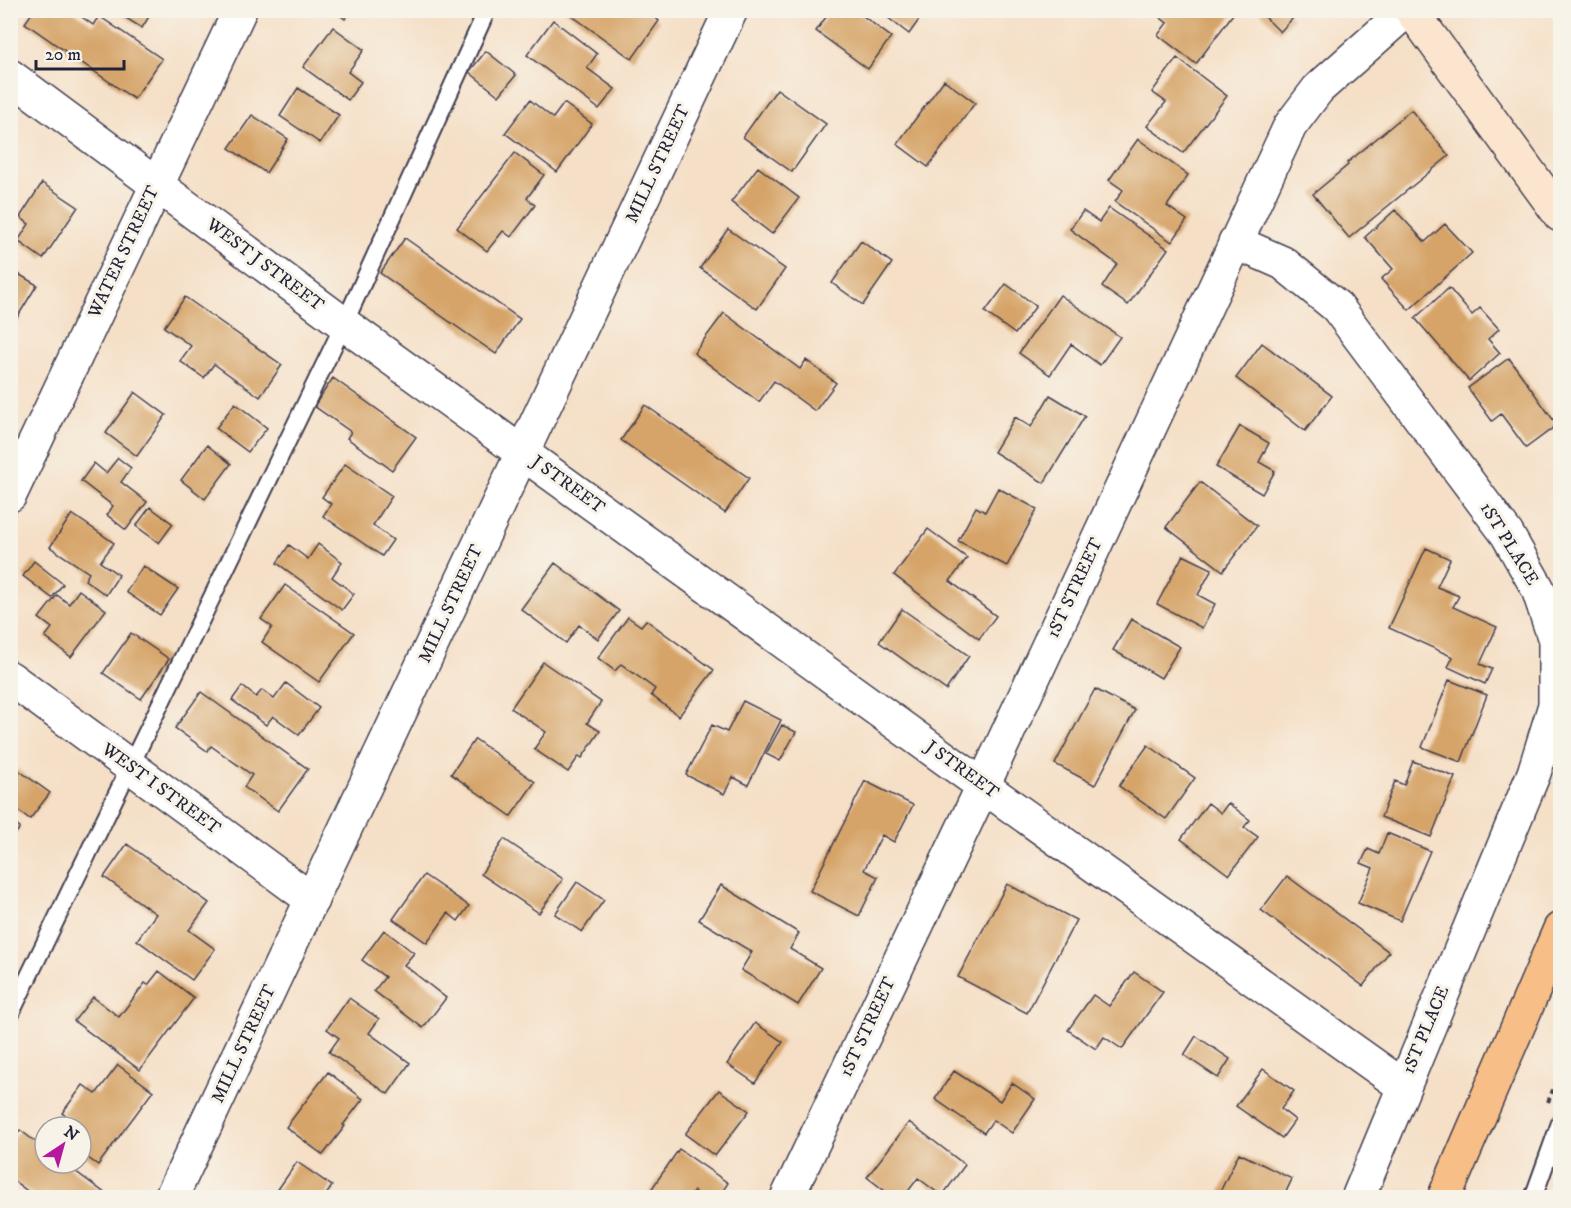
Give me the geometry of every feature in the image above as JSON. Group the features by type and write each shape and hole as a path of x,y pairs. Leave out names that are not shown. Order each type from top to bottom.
{"main road":[{"path":"1409,10 1560,214"},
{"path":"1443,1197 1560,929"}],"street":[{"name":"WATER STREET","path":"10,495 240,10"},
{"name":"1ST STREET","path":"787,1197 983,786 1290,126 1318,88 1409,10"},
{"name":"MILL STREET","path":"171,1197 728,11"},
{"name":"WEST J STREET","path":"10,76 344,324 522,452"},
{"name":"1ST PLACE","path":"1235,242 1283,263 1337,307 1507,534 1538,589 1555,640 1555,705 1534,773 1358,1197"},
{"name":"J STREET","path":"522,452 983,786 1403,1086"},
{"name":"WEST I STREET","path":"10,678 312,900"}],"lane":[{"path":"10,1015 344,324 487,10"},
{"path":"1533,1197 1560,1123"}],"building":[{"path":"34,10 72,10 93,25 99,16 162,59 134,99 25,23"},
{"path":"113,10 153,10 142,28"},
{"path":"333,10 351,10 345,19"},
{"path":"564,10 645,10 659,21 632,59"},
{"path":"831,10 855,10 891,37 868,69 816,31"},
{"path":"878,10 926,10 909,34"},
{"path":"1151,10 1236,10 1196,64 1158,35 1167,23"},
{"path":"1258,10 1288,10 1287,12 1293,18 1280,32"},
{"path":"553,20 597,54 587,68 615,89 599,109 527,55"},
{"path":"333,27 364,50 348,72 361,82 348,100 303,67"},
{"path":"486,51 516,75 499,96 469,72"},
{"path":"1177,58 1227,96 1183,153 1147,126 1166,102 1152,92"},
{"path":"944,80 975,103 928,167 897,144"},
{"path":"298,88 339,115 320,143 280,116"},
{"path":"777,89 826,124 792,172 743,137"},
{"path":"530,100 553,118 564,103 592,124 557,172 505,133"},
{"path":"1411,110 1449,156 1349,238 1313,194"},
{"path":"252,115 288,139 266,173 229,148"},
{"path":"1138,139 1188,175 1167,206 1187,220 1172,242 1115,202 1123,190 1109,180"},
{"path":"515,153 544,175 527,198 535,205 511,237 503,231 487,251 457,228"},
{"path":"758,167 799,198 772,234 731,202"},
{"path":"42,183 78,207 43,259 18,241 29,224 20,217"},
{"path":"1109,208 1168,249 1128,305 1102,287 1117,264 1070,229 1083,211 1099,222"},
{"path":"1395,210 1425,242 1445,224 1472,253 1409,310 1381,279 1393,269 1365,237"},
{"path":"728,229 785,269 757,309 700,268"},
{"path":"405,238 520,319 496,354 380,273"},
{"path":"861,241 892,263 863,305 832,283"},
{"path":"10,269 37,285 10,329"},
{"path":"1006,284 1036,306 1015,334 985,312"},
{"path":"1449,288 1472,315 1480,308 1499,329 1488,339 1500,353 1469,381 1415,318"},
{"path":"1060,295 1120,337 1100,365 1071,344 1050,375 1019,353"},
{"path":"185,297 282,365 260,397 214,364 204,378 180,361 191,346 164,327"},
{"path":"724,313 800,369 806,360 836,383 815,411 774,381 759,402 694,353"},
{"path":"1262,343 1332,396 1305,431 1236,378"},
{"path":"1509,358 1557,425 1526,448 1501,414 1492,421 1468,388"},
{"path":"333,378 416,437 392,470 347,438 351,432 314,406"},
{"path":"135,392 166,415 137,456 106,433"},
{"path":"1050,395 1085,416 1044,483 994,452 1015,417 1031,427"},
{"path":"235,403 267,428 248,452 216,428"},
{"path":"645,405 749,478 725,513 621,440"},
{"path":"1240,426 1269,443 1259,462 1275,471 1262,494 1216,467"},
{"path":"207,445 231,464 205,499 181,480"},
{"path":"118,458 131,468 121,482 147,502 126,530 107,515 113,506 81,481 94,463 106,473"},
{"path":"345,464 392,496 373,525 393,540 382,556 323,516 331,504 322,497"},
{"path":"1200,482 1257,526 1223,571 1166,527"},
{"path":"998,488 1037,509 1007,566 958,541 976,507 985,512"},
{"path":"150,507 173,524 159,543 136,526"},
{"path":"72,514 114,543 100,562 119,575 106,595 85,580 89,573 50,547"},
{"path":"928,529 967,558 950,581 996,616 979,639 894,575"},
{"path":"318,544 342,562 332,577 354,594 342,610 277,563 289,545 308,559"},
{"path":"1426,548 1450,559 1437,587 1459,596 1453,607 1497,627 1480,664 1492,669 1485,684 1448,667 1453,657 1389,628"},
{"path":"1183,555 1212,569 1198,595 1215,604 1202,628 1157,604"},
{"path":"34,561 63,584 52,598 23,576"},
{"path":"555,563 619,611 598,639 579,625 566,643 521,609"},
{"path":"143,566 178,589 160,615 126,592"},
{"path":"285,585 354,633 319,682 262,642 272,627 261,619"},
{"path":"79,590 106,610 71,657 45,637 52,628 39,618 57,595 69,604"},
{"path":"902,609 969,656 946,690 879,642"},
{"path":"628,617 641,626 646,620 714,670 679,716 651,695 655,689 621,664 615,671 598,658"},
{"path":"1131,619 1180,647 1161,678 1113,650"},
{"path":"131,633 169,659 141,699 103,673"},
{"path":"543,662 601,702 587,723 600,731 582,758 579,756 568,772 534,749 546,732 511,708"},
{"path":"1449,680 1487,695 1461,762 1422,747"},
{"path":"286,683 319,708 299,735 273,716 266,725 232,700 242,686 256,697 262,690 274,699"},
{"path":"1095,689 1135,710 1095,785 1055,764"},
{"path":"201,692 308,769 278,811 244,787 252,775 211,746 207,751 175,728"},
{"path":"743,701 781,720 748,785 733,777 724,794 686,775 712,725 727,732"},
{"path":"782,725 796,732 780,761 766,754"},
{"path":"475,739 535,782 511,816 451,774"},
{"path":"1148,745 1195,778 1166,819 1119,786"},
{"path":"1413,761 1455,777 1431,837 1381,817 1395,781 1404,785"},
{"path":"10,764 50,793 30,819 10,805"},
{"path":"865,781 913,805 894,842 882,835 864,870 878,877 859,916 810,891"},
{"path":"1208,803 1221,813 1228,803 1250,820 1244,827 1258,837 1229,875 1181,839"},
{"path":"10,820 20,828 10,840"},
{"path":"1387,833 1430,851 1400,921 1358,903 1373,868 1361,863 1368,849 1379,854"},
{"path":"504,839 563,879 539,913 481,874"},
{"path":"127,844 209,903 189,930 215,949 192,980 137,940 156,914 104,877"},
{"path":"424,875 469,906 458,921 448,913 427,943 393,919"},
{"path":"1287,876 1389,952 1363,986 1261,910"},
{"path":"577,882 604,900 582,932 555,914"},
{"path":"1007,884 1076,920 1027,1013 958,977"},
{"path":"721,885 799,933 790,949 821,968 798,1005 741,970 752,952 699,920"},
{"path":"384,930 414,953 404,965 446,998 423,1028 374,991 385,977 362,960"},
{"path":"159,971 194,998 140,1070 74,1021 93,997 119,1017 145,983 148,985"},
{"path":"1134,972 1163,992 1122,1049 1104,1037 1096,1049 1068,1030 1093,995 1109,1006"},
{"path":"349,998 379,1019 369,1033 410,1063 388,1094 329,1052 339,1038 327,1029"},
{"path":"755,1023 783,1042 755,1083 727,1064"},
{"path":"1196,1036 1230,1059 1218,1078 1184,1055"},
{"path":"118,1065 153,1091 98,1165 93,1161 93,1115 65,1115 62,1113 83,1085 96,1094"},
{"path":"1263,1069 1294,1091 1281,1109 1295,1120 1282,1138 1236,1106"},
{"path":"954,1071 1000,1101 1012,1083 1035,1099 1012,1133 993,1120 984,1133 935,1099"},
{"path":"328,1072 363,1099 323,1155 286,1127"},
{"path":"719,1090 749,1111 715,1156 685,1134"},
{"path":"909,1122 965,1165 942,1196 918,1178 903,1198 894,1198 867,1177"},
{"path":"20,1130 33,1140 33,1175 80,1175 106,1194 103,1198 37,1198 10,1178 10,1142"},
{"path":"679,1149 728,1183 718,1198 703,1198 694,1191 689,1198 646,1197"},
{"path":"1239,1153 1292,1179 1283,1198 1217,1198"},
{"path":"297,1162 332,1186 324,1198 272,1198"}]}
